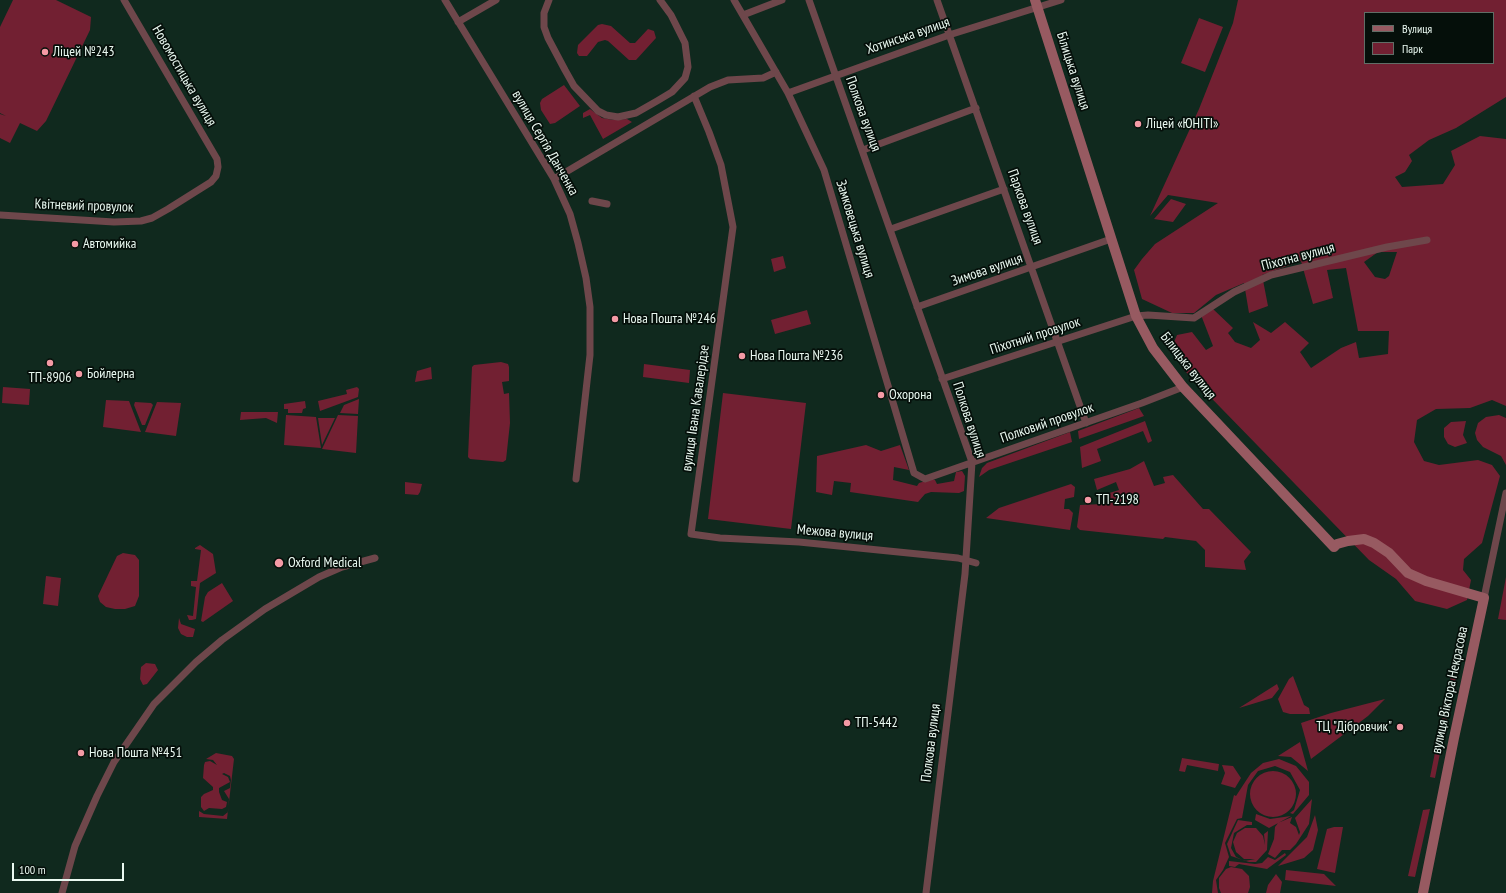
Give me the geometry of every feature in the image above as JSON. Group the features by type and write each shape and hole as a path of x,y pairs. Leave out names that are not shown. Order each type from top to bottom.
{"main road":[{"name":"Білицька вулиця","path":"1037,4 1136,316 1153,348 1183,387 1334,547 1337,544 1348,541 1364,540 1374,543 1388,553 1408,573 1426,581 1484,598"},
{"name":"вулиця Віктора Некрасова","path":"1423,893 1484,598"}],"street":[{"name":"Новомостицька вулиця","path":"124,0 217,159 218,167"},
{"name":"вулиця Сергія Данченка","path":"445,0 554,179 570,214 578,243 586,278 590,307 590,355 576,479"},
{"path":"458,22 496,0"},
{"path":"549,0 544,13 544,28 574,86 592,106 606,115 618,116 636,113 672,92 680,86 685,78 688,67 685,43 671,15 660,0"},
{"name":"Замковецька вулиця","path":"734,0 788,92 824,170 911,466 914,473 919,478"},
{"path":"742,15 782,0"},
{"name":"Полкова вулиця","path":"809,0 972,462 965,574 926,893"},
{"name":"Паркова вулиця","path":"937,0 1033,268 1057,343 1086,423"},
{"name":"Хотинська вулиця","path":"788,92 1037,4 1061,0"},
{"path":"554,179 694,96 728,80 763,78 776,72"},
{"name":"вулиця Івана Кавалерідзе","path":"691,534 733,227 721,165 694,96"},
{"path":"863,150 976,108"},
{"path":"636,113 643,126"},
{"name":"Квітневий провулок","path":"0,215 114,222 141,221 152,218 212,182 216,176 218,167"},
{"path":"891,229 1004,189"},
{"path":"592,201 608,204"},
{"name":"Зимова вулиця","path":"917,307 1033,268 1111,239"},
{"name":"Піхотна вулиця","path":"1136,316 1148,315 1194,318 1234,292 1271,275 1387,247 1427,240"},
{"name":"Піхотний провулок","path":"942,379 1057,343 1136,316"},
{"name":"Полковий провулок","path":"919,478 925,479 1086,423 1183,387"},
{"name":"вулиця Віктора Некрасова","path":"1484,598 1506,492"},
{"name":"Межова вулиця","path":"691,534 720,538 799,542 976,562"},
{"path":"62,893 75,846 97,796 114,762 154,704 202,657 265,609 319,577 342,567 375,558"}],"green space":[{"name":"Ліцей №243","path":"13,0 56,0 91,17 90,30 46,121 37,131 20,123 10,143 0,138 0,114 6,116 0,113 0,27"},
{"path":"1238,0 1506,0 1506,97 1456,128 1429,140 1409,155 1412,161 1405,172 1395,177 1402,187 1443,184 1455,165 1451,151 1480,136 1506,139 1506,406 1492,400 1470,408 1436,409 1417,420 1414,442 1424,461 1439,465 1478,460 1492,465 1500,476 1482,543 1464,559 1463,570 1471,580 1467,600 1447,609 1415,601 1396,579 1369,560 1184,370 1171,349 1177,335 1192,332 1206,350 1213,346 1201,315 1213,309 1233,328 1228,333 1235,342 1251,348 1260,340 1253,322 1271,333 1285,322 1309,343 1300,352 1311,368 1341,348 1356,342 1359,358 1388,354 1389,331 1358,331 1346,268 1327,270 1333,298 1313,304 1301,261 1262,275 1268,306 1249,313 1244,283 1216,295 1194,313 1172,313 1142,299 1134,270 1142,259 1155,244 1218,203 1168,195 1150,216 1199,109 1233,23","holes":["1378,252 1397,252 1389,276 1385,279 1375,277 1364,262"]},
{"path":"1199,18 1223,27 1205,72 1181,63"},
{"path":"602,24 611,26 630,43 635,43 648,29 654,31 656,38 636,60 629,60 605,40 598,42 587,56 579,56 577,53 578,45 598,25"},
{"path":"564,85 580,106 555,123 550,124 541,110 540,103 542,99"},
{"path":"590,109 602,118 614,120 627,119 632,122 603,139 590,115 583,118 583,113"},
{"path":"1171,199 1186,204 1173,222 1154,219"},
{"path":"783,256 786,268 774,272 771,259"},
{"path":"807,310 811,324 775,334 771,320"},
{"path":"501,362 508,364 509,367 509,381 502,382 504,394 509,393 510,423 506,460 503,462 470,459 468,457 472,367 474,365"},
{"path":"644,364 690,370 689,383 643,377"},
{"path":"431,367 432,379 415,382 417,371"},
{"path":"3,387 30,389 29,405 2,403"},
{"path":"357,387 359,389 358,397 320,411 318,401 347,394 346,390"},
{"path":"723,393 806,403 791,529 708,519"},
{"path":"359,399 358,414 340,413 344,405"},
{"path":"106,400 129,401 141,432 103,427"},
{"path":"305,401 306,408 303,409 302,413 288,413 288,409 284,409 284,404"},
{"path":"135,402 151,403 153,405 145,425 142,425 134,405"},
{"path":"157,402 181,403 176,436 145,432"},
{"path":"1139,408 1144,416 1079,439 1078,431"},
{"path":"241,412 278,412 277,423 266,418 240,420"},
{"path":"286,415 316,417 321,448 284,445"},
{"path":"338,415 358,416 356,453 322,449"},
{"path":"1499,415 1506,418 1506,465 1501,456 1483,447 1477,440 1475,433 1478,423 1486,417"},
{"path":"318,418 335,418 322,445"},
{"path":"1145,421 1152,441 1148,443 1143,431 1097,449 1101,461 1082,468 1080,447"},
{"path":"1466,421 1463,435 1467,443 1455,447 1448,444 1444,437 1444,428 1451,422"},
{"path":"1070,432 1072,442 989,470 979,477 982,468 987,463"},
{"path":"866,445 881,451 900,445 909,470 894,467 893,480 917,486 919,483 932,479 935,480 937,484 954,481 956,472 962,471 965,476 964,491 959,493 931,492 925,494 918,502 850,492 851,483 834,481 832,495 816,492 817,456"},
{"path":"1144,461 1154,486 1165,483 1163,477 1173,475 1203,509 1209,509 1251,552 1244,561 1246,570 1205,567 1205,550 1196,541 1080,530 1077,527 1080,505 1103,504 1103,495 1119,490 1116,482 1097,490 1094,479 1130,469"},
{"path":"405,482 422,484 418,495 405,494"},
{"path":"1071,484 1075,487 1074,497 1065,499 1064,509 1069,509 1073,513 1070,530 986,518 999,508"},
{"path":"200,545 213,554 216,573 200,583 196,619 189,620 187,615 193,616 196,587 191,586 191,581 197,581 201,550 195,548"},
{"path":"123,553 135,555 139,560 139,596 135,606 125,609 106,607 100,602 98,596 117,556"},
{"path":"46,576 61,578 58,606 43,604"},
{"path":"1506,577 1506,620 1498,619"},
{"path":"222,583 233,601 203,622 201,621 205,597 208,592"},
{"path":"179,618 181,624 195,629 193,637 187,637 181,634 178,628"},
{"path":"146,663 155,664 158,670 147,684 143,685 140,679 141,667"},
{"path":"1293,676 1304,705 1309,708 1310,714 1290,714 1283,712 1278,699 1289,679"},
{"path":"1451,676 1456,677 1449,708 1444,707"},
{"path":"1277,684 1279,689 1272,698 1239,708"},
{"path":"1385,699 1368,716 1311,759 1301,723 1331,713"},
{"path":"1442,718 1447,719 1435,778 1430,777"},
{"path":"1300,742 1308,771 1291,757 1278,756"},
{"path":"216,753 232,756 234,759 229,799 224,791 230,788 231,780 230,776 224,773 222,774 228,777 230,782 219,788 222,800 227,802 226,807 222,809 209,808 204,811 201,807 201,797 213,790 213,787 203,778 205,762 210,761 217,765 213,760 206,759"},
{"path":"1182,758 1219,764 1218,771 1187,765 1185,772 1179,771"},
{"path":"1279,759 1296,766 1309,782 1309,795 1293,814 1290,813 1294,810 1300,790 1290,772 1275,766 1258,771 1248,785 1242,818 1237,819 1225,843 1229,857 1216,880 1218,893 1212,893 1213,881 1234,795 1236,796 1251,773 1263,763"},
{"path":"1222,765 1233,766 1241,778 1235,788 1221,784 1225,773"},
{"path":"1278,771 1282,772 1292,781 1295,785 1295,803 1286,813 1278,817 1268,817 1260,813 1251,803 1250,789 1254,781 1264,772"},
{"path":"1312,799 1309,824 1296,844 1290,850 1282,850 1275,858 1268,854 1274,839 1275,827 1278,823 1292,817 1290,823 1296,827 1299,835 1300,832 1295,818"},
{"path":"1430,809 1415,877 1408,876 1423,810"},
{"path":"199,811 204,814 223,816 228,812 227,819 199,817"},
{"path":"1256,814 1270,819 1291,816 1269,828 1255,820"},
{"path":"1315,815 1318,830 1313,850 1304,858 1278,866 1307,837"},
{"path":"1238,820 1252,822 1252,825 1247,825 1234,833 1231,848 1236,857 1242,860 1231,856 1227,844"},
{"path":"1343,827 1335,873 1317,869 1327,829"},
{"path":"1245,828 1256,828 1263,836 1265,845 1264,834 1268,831 1267,850 1256,862 1246,861 1255,859 1244,859 1236,852 1233,842 1237,833"},
{"path":"1285,853 1286,855 1267,869 1239,864 1235,867 1229,866 1229,861 1255,864 1262,863 1268,857 1275,860"},
{"path":"1231,867 1242,869 1249,876 1250,887 1248,893 1221,893 1219,888 1219,878 1226,869"},
{"path":"1286,870 1324,874 1336,886 1285,880"},
{"path":"1276,874 1282,882 1280,893 1266,893 1268,885"}],"place":[{"name":"Ліцей №243","path":"45,52"},
{"name":"Ліцей «ЮНІТІ»","path":"1138,124"},
{"name":"Автомийка","path":"75,244"},
{"name":"Нова Пошта №246","path":"615,319"},
{"name":"Нова Пошта №236","path":"742,356"},
{"name":"ТП-8906","path":"50,363"},
{"name":"Бойлерна","path":"79,374"},
{"name":"Охорона","path":"881,395"},
{"name":"ТП-2198","path":"1088,500"},
{"name":"Oxford Medical","path":"279,563"},
{"name":"ТП-5442","path":"847,723"},
{"name":"ТЦ \"Дібровчик\"","path":"1400,727"},
{"name":"Нова Пошта №451","path":"81,753"}]}
